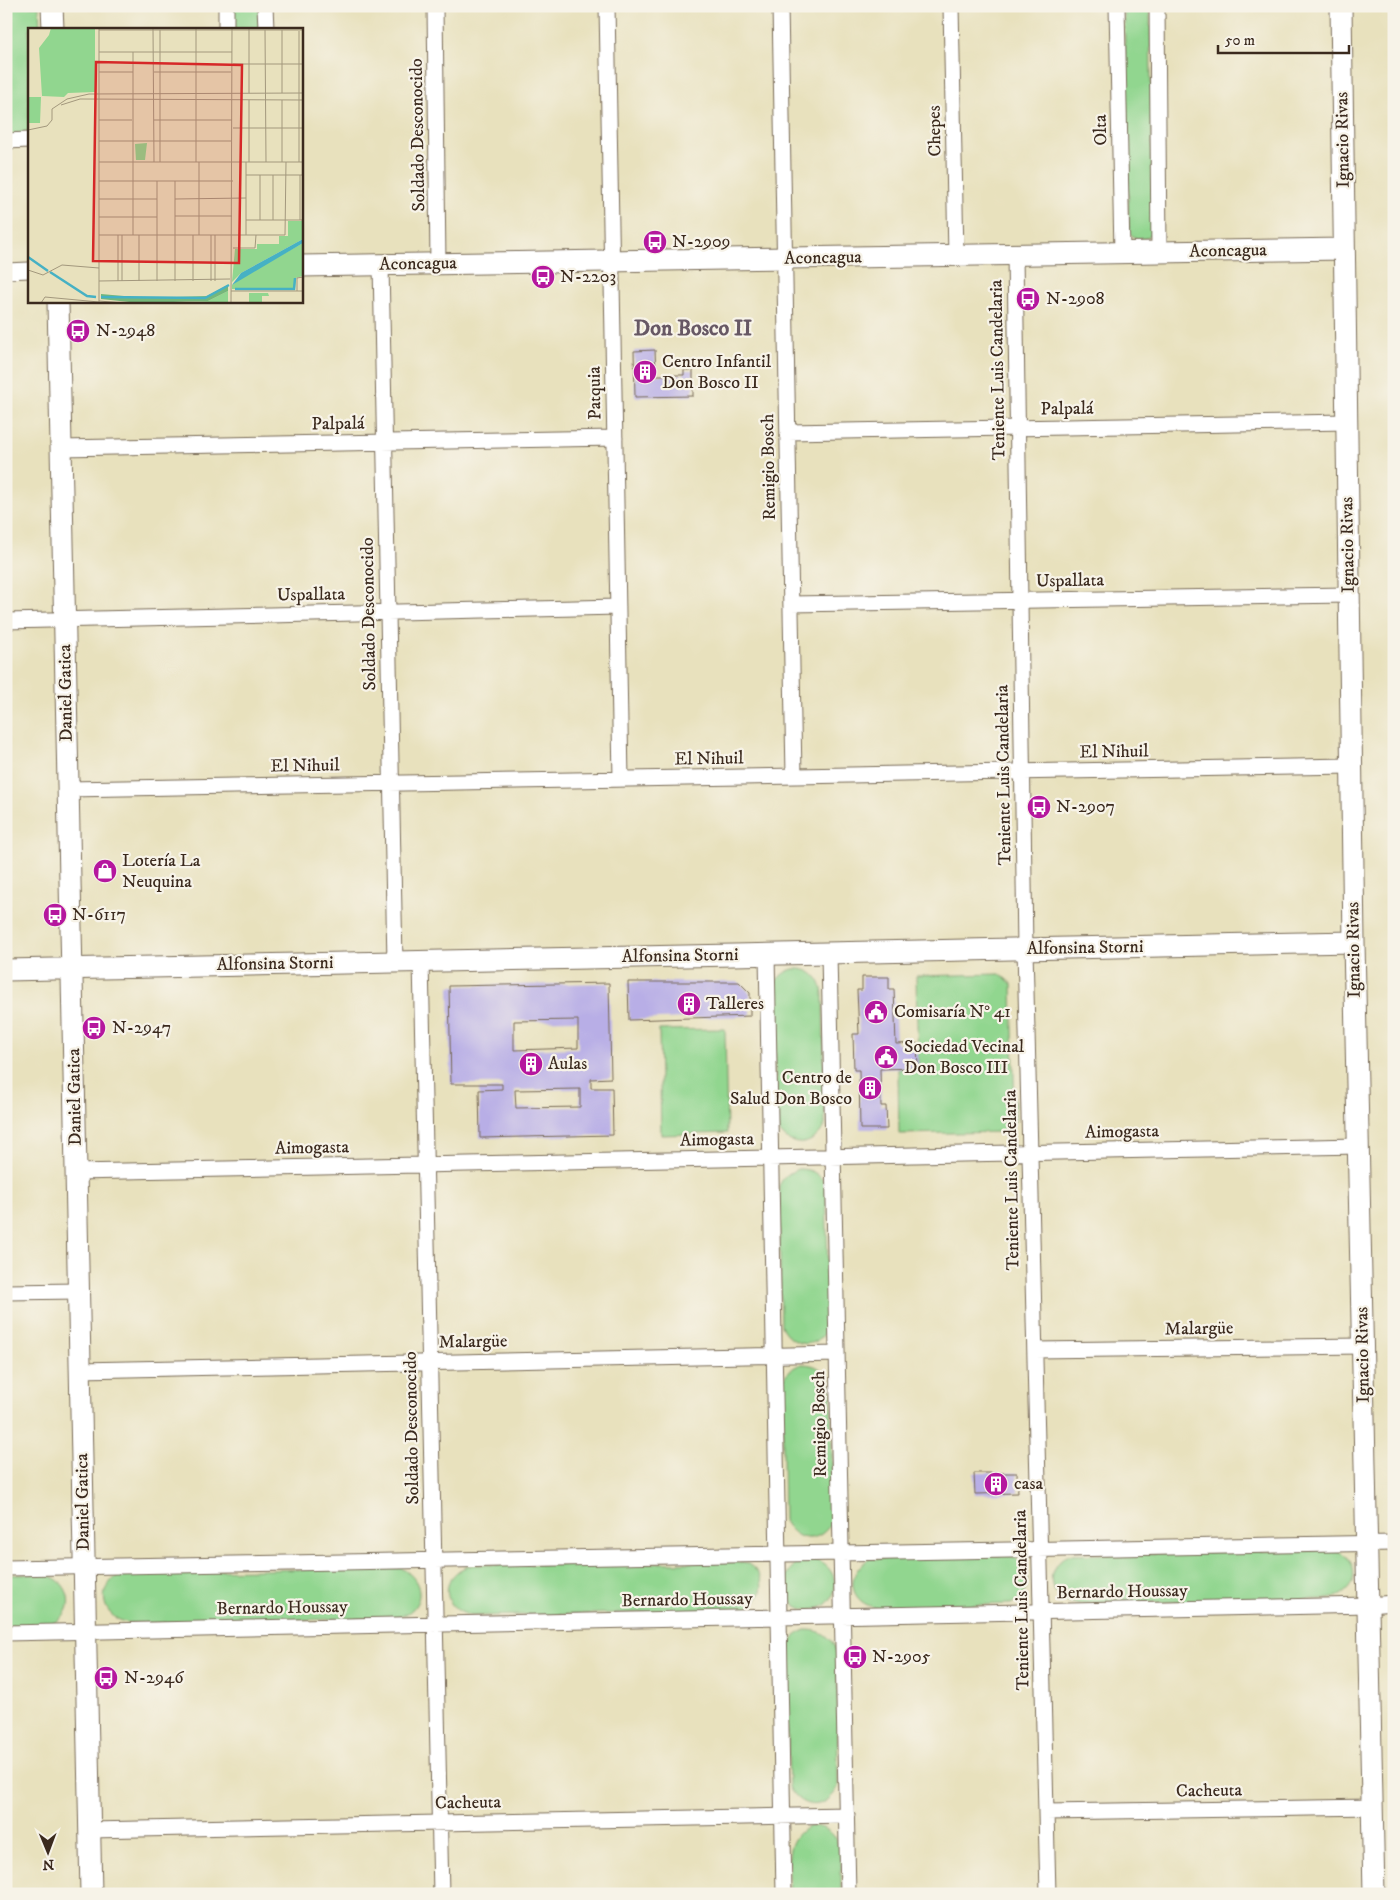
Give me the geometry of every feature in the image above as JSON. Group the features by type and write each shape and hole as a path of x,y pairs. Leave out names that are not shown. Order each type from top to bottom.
{"main road":[{"path":"52,6 53,28"},
{"name":"Ignacio Rivas","path":"1341,6 1354,942 1374,1894"},
{"name":"Aconcagua","path":"302,266 1344,249"},
{"name":"Daniel Gatica","path":"58,302 91,1894"},
{"name":"Alfonsina Storni","path":"6,970 1354,942"}],"street":[{"path":"226,6 226,28"},
{"path":"265,6 266,28"},
{"name":"Soldado Desconocido","path":"434,6 438,264"},
{"name":"Patquia","path":"607,6 621,779"},
{"name":"Remigio Bosch","path":"780,6 794,776"},
{"name":"Chepes","path":"951,6 956,256"},
{"name":"Olta","path":"1117,6 1122,253"},
{"path":"1157,6 1159,252"},
{"path":"6,141 28,140"},
{"name":"Teniente Luis Candelaria","path":"1016,254 1025,949 1048,1894"},
{"name":"Soldado Desconocido","path":"381,265 395,962"},
{"path":"6,271 28,270"},
{"name":"Palpalá","path":"788,432 1347,422"},
{"name":"Palpalá","path":"61,448 615,438"},
{"name":"Uspallata","path":"791,604 1349,595"},
{"name":"Uspallata","path":"6,620 618,607"},
{"name":"El Nihuil","path":"68,789 1352,766"},
{"name":"Remigio Bosch","path":"829,953 848,1894"},
{"path":"767,954 784,1894"},
{"name":"Soldado Desconocido","path":"421,961 440,1894"},
{"name":"Aimogasta","path":"76,1172 1358,1146"},
{"path":"6,1292 79,1291"},
{"name":"Malargüe","path":"1035,1350 1362,1346"},
{"name":"Malargüe","path":"80,1370 837,1354"},
{"path":"6,1568 1394,1543"},
{"name":"Bernardo Houssay","path":"6,1633 1394,1603"},
{"name":"Cacheuta","path":"1046,1812 1372,1807"},
{"name":"Cacheuta","path":"90,1830 847,1815"}],"green space":[{"path":"6,6 39,6 40,28 28,28 28,133 6,134"},
{"path":"233,6 259,6 260,28 234,28"},
{"path":"1124,6 1150,6 1153,231 1148,237 1141,239 1138,239 1129,232"},
{"path":"793,969 804,970 813,974 822,987 823,993 825,1125 814,1139 800,1143 787,1139 776,1126 774,985 782,975"},
{"path":"1000,974 1012,984 1015,1121 1005,1132 899,1134 898,1069 918,1068 916,976"},
{"path":"725,1029 727,1133 661,1135 659,1030"},
{"path":"798,1169 814,1172 826,1185 829,1326 819,1339 805,1344 792,1339 781,1326 779,1186 786,1176"},
{"path":"801,1364 813,1365 822,1370 830,1382 831,1388 833,1520 822,1534 809,1538 795,1534 784,1521 782,1380 790,1370"},
{"path":"1336,1550 1345,1555 1350,1562 1354,1577 1346,1591 1339,1596 1329,1599 1077,1604 1060,1597 1054,1591 1052,1584 1054,1568 1067,1555"},
{"path":"1010,1555 1023,1566 1028,1580 1024,1593 1011,1604 878,1608 861,1601 853,1588 856,1572 869,1559"},
{"path":"805,1560 815,1560 828,1567 835,1580 835,1590 828,1603 815,1610 805,1610 796,1606 789,1599 785,1590 785,1580 789,1571 796,1564"},
{"path":"744,1562 753,1567 758,1574 762,1589 754,1603 747,1608 737,1611 473,1616 454,1607 447,1591 453,1576 461,1569 472,1565"},
{"path":"401,1568 416,1581 419,1596 417,1604 412,1610 394,1618 130,1623 119,1620 111,1614 104,1598 110,1582 118,1576 129,1572"},
{"path":"42,1574 51,1576 59,1581 64,1588 68,1595 69,1603 66,1611 61,1618 48,1625 6,1626 6,1575"},
{"path":"806,1630 823,1633 827,1636 833,1644 837,1655 838,1787 827,1800 814,1805 800,1800 789,1787 786,1655 792,1640"},
{"path":"810,1826 822,1828 831,1833 837,1841 841,1860 841,1894 790,1894 789,1855 791,1846 801,1831"}],"building":[{"name":"Centro Infantil Don Bosco II","path":"655,350 656,375 684,375 684,370 693,370 693,396 635,397 634,351"},
{"path":"862,977 889,977 889,989 894,989 896,1044 917,1043 918,1068 880,1069 881,1106 886,1106 887,1129 860,1129 859,1070 854,1070 853,1034 859,1034 857,990 862,990"},
{"name":"Talleres","path":"628,982 739,982 750,993 750,1016 629,1020"},
{"name":"Aulas","path":"609,983 611,1078 591,1079 591,1088 612,1088 613,1135 480,1138 479,1090 502,1089 502,1084 451,1084 449,986","holes":["578,1020 578,1048 514,1050 514,1021","580,1089 580,1107 516,1108 515,1090"]},
{"name":"casa","path":"974,1473 1017,1473 1018,1493 975,1494"}],"place":[{"name":"N-2909","path":"655,242"},
{"name":"N-2203","path":"543,277"},
{"name":"N-2908","path":"1028,299"},
{"name":"N-2948","path":"78,331"},
{"name":"Centro Infantil Don Bosco II","path":"645,372"},
{"name":"N-2907","path":"1039,807"},
{"name":"Lotería La Neuquina","path":"105,871"},
{"name":"N-6117","path":"55,915"},
{"name":"Talleres","path":"689,1004"},
{"name":"Comisaría N° 41","path":"876,1012"},
{"name":"N-2947","path":"94,1028"},
{"name":"Sociedad Vecinal Don Bosco III","path":"886,1057"},
{"name":"Aulas","path":"531,1064"},
{"name":"Centro de Salud Don Bosco","path":"870,1088"},
{"name":"casa","path":"996,1484"},
{"name":"N-2905","path":"855,1657"},
{"name":"N-2946","path":"106,1678"}],"district":[{"name":"Don Bosco II","path":"693,328"}]}
